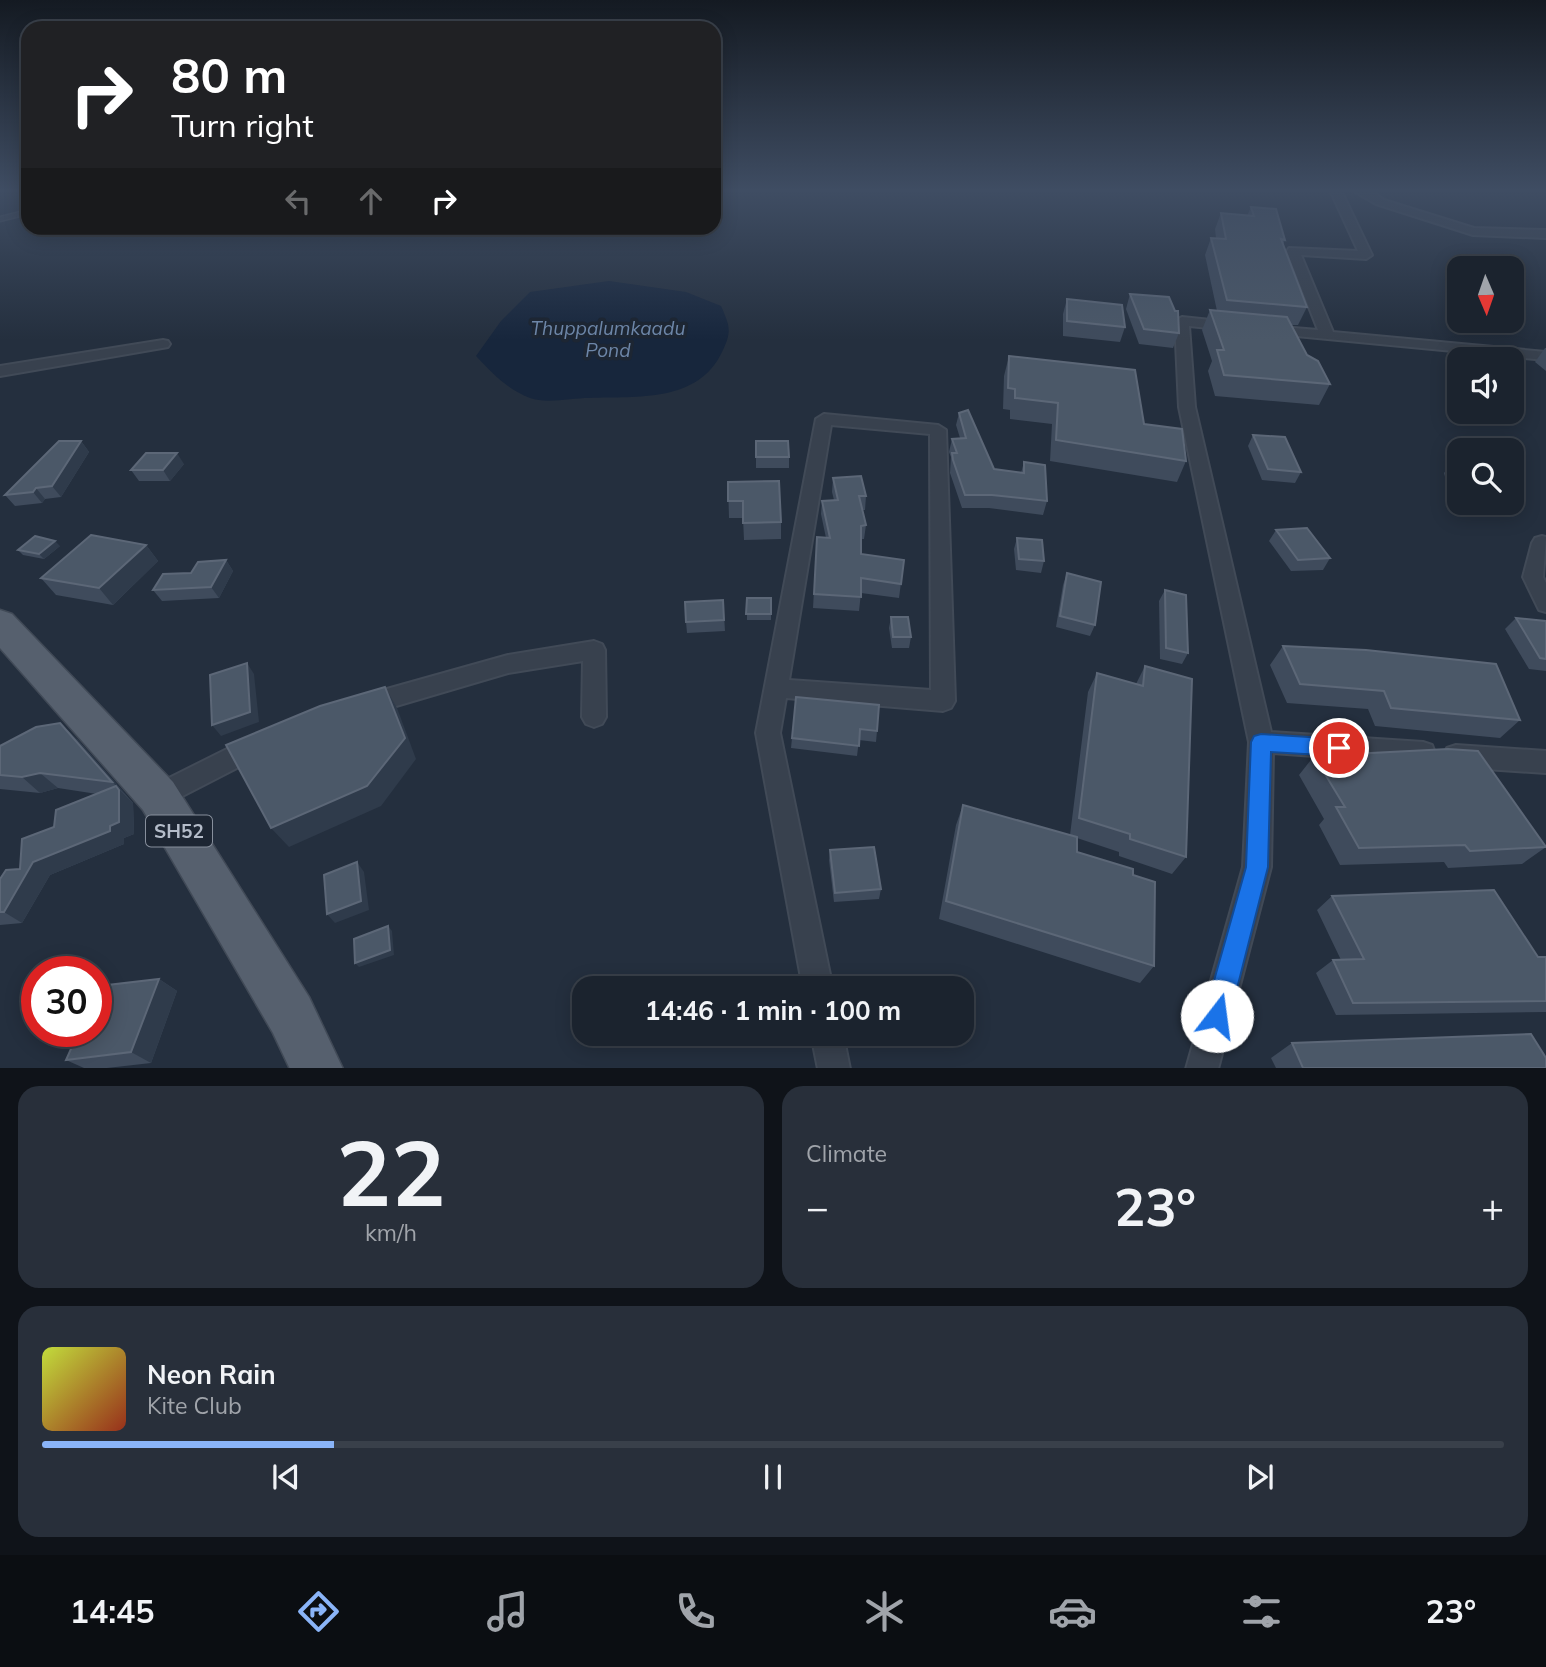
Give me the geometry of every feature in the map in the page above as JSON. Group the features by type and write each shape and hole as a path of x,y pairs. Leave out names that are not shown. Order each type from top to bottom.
{"main road":[{"name":"SH52","path":"0,624 158,796 291,1015 317,1068"}],"street":[{"path":"1328,336 1293,251 1366,255 1359,240"},
{"path":"1202,1068 1257,867 1261,742 1187,407 1182,321 1546,356"},
{"path":"0,372 163,344"},
{"path":"776,688 943,701 937,430 824,419 821,432 768,733 815,976"},
{"path":"1546,545 1542,543 1533,577 1546,604"},
{"path":"353,709 508,664 594,650 594,717"},
{"path":"158,796 243,751 279,737"},
{"path":"1261,742 1546,762"},
{"path":"829,1046 834,1068"}],"water":[{"name":"Thuppalumkaadu Pond","path":"609,281 686,292 721,306 728,324 728,334 722,352 711,369 698,380 664,393 544,401 530,398 507,386 476,356 501,321 530,292"}],"building":[{"path":"1211,240 1281,240 1307,307 1227,300"},
{"path":"1130,294 1169,297 1175,311 1178,311 1179,333 1144,329"},
{"path":"1067,299 1122,305 1125,327 1067,321"},
{"path":"1210,310 1287,317 1307,355 1318,361 1330,384 1224,375 1217,350 1224,350"},
{"path":"1009,356 1135,370 1144,424 1182,429 1186,461 1056,440 1058,403 1015,398 1015,389 1008,388"},
{"path":"968,410 994,469 1024,473 1024,462 1045,465 1047,501 965,495 953,460 952,453 957,453 952,439 966,438 959,413"},
{"path":"1253,435 1285,437 1301,472 1268,469"},
{"path":"59,441 81,441 52,486 36,488 33,492 5,495"},
{"path":"756,441 788,441 789,457 756,457"},
{"path":"146,453 177,453 163,470 131,470"},
{"path":"861,476 866,496 859,496 866,525 861,526 861,554 904,560 901,584 861,578 861,597 814,594 817,537 830,538 822,501 838,500 833,478"},
{"path":"779,481 781,522 743,523 743,501 728,501 728,482"},
{"path":"1307,528 1330,558 1298,560 1276,530"},
{"path":"91,535 146,545 99,588 41,578"},
{"path":"35,536 55,541 39,554 18,550"},
{"path":"1017,538 1042,540 1044,561 1019,559"},
{"path":"226,560 211,587 153,590 163,574 191,573 198,562"},
{"path":"1067,573 1101,582 1095,625 1060,616"},
{"path":"1165,590 1186,595 1188,653 1166,648"},
{"path":"747,598 771,598 771,614 746,614"},
{"path":"723,600 724,620 686,622 685,602"},
{"path":"891,617 908,617 911,637 893,637"},
{"path":"1516,618 1546,621 1546,659 1540,658"},
{"path":"1283,646 1366,650 1496,664 1520,720 1391,708 1384,691 1300,684"},
{"path":"247,663 250,712 212,725 210,675"},
{"path":"1145,666 1192,679 1186,857 1130,839 1130,834 1079,818 1097,673 1143,686"},
{"path":"385,687 405,738 367,786 271,828 226,745 320,706"},
{"path":"796,697 879,705 877,731 860,729 859,746 792,738"},
{"path":"60,723 112,782 40,773 22,777 0,775 0,746 36,727"},
{"path":"1448,749 1478,751 1546,847 1470,851 1465,845 1359,848 1336,807 1345,807 1314,756"},
{"path":"116,786 119,790 119,822 110,826 110,831 33,862 4,912 0,912 0,879 6,870 20,869 22,839 54,827 56,810"},
{"path":"963,805 1077,837 1077,852 1133,869 1133,875 1155,882 1154,966 946,901"},
{"path":"874,847 881,889 835,893 830,850"},
{"path":"357,862 361,901 327,914 324,875"},
{"path":"1494,890 1538,957 1546,957 1546,1001 1353,1003 1333,960 1364,959 1332,896"},
{"path":"388,926 390,950 355,963 354,939"},
{"path":"159,979 131,1052 66,1060 72,1047 112,1047 112,984"},
{"path":"1531,1034 1546,1058 1546,1068 1303,1068 1292,1043"}],"route":[{"path":"1217,1016 1257,867 1261,742 1339,748"}]}
